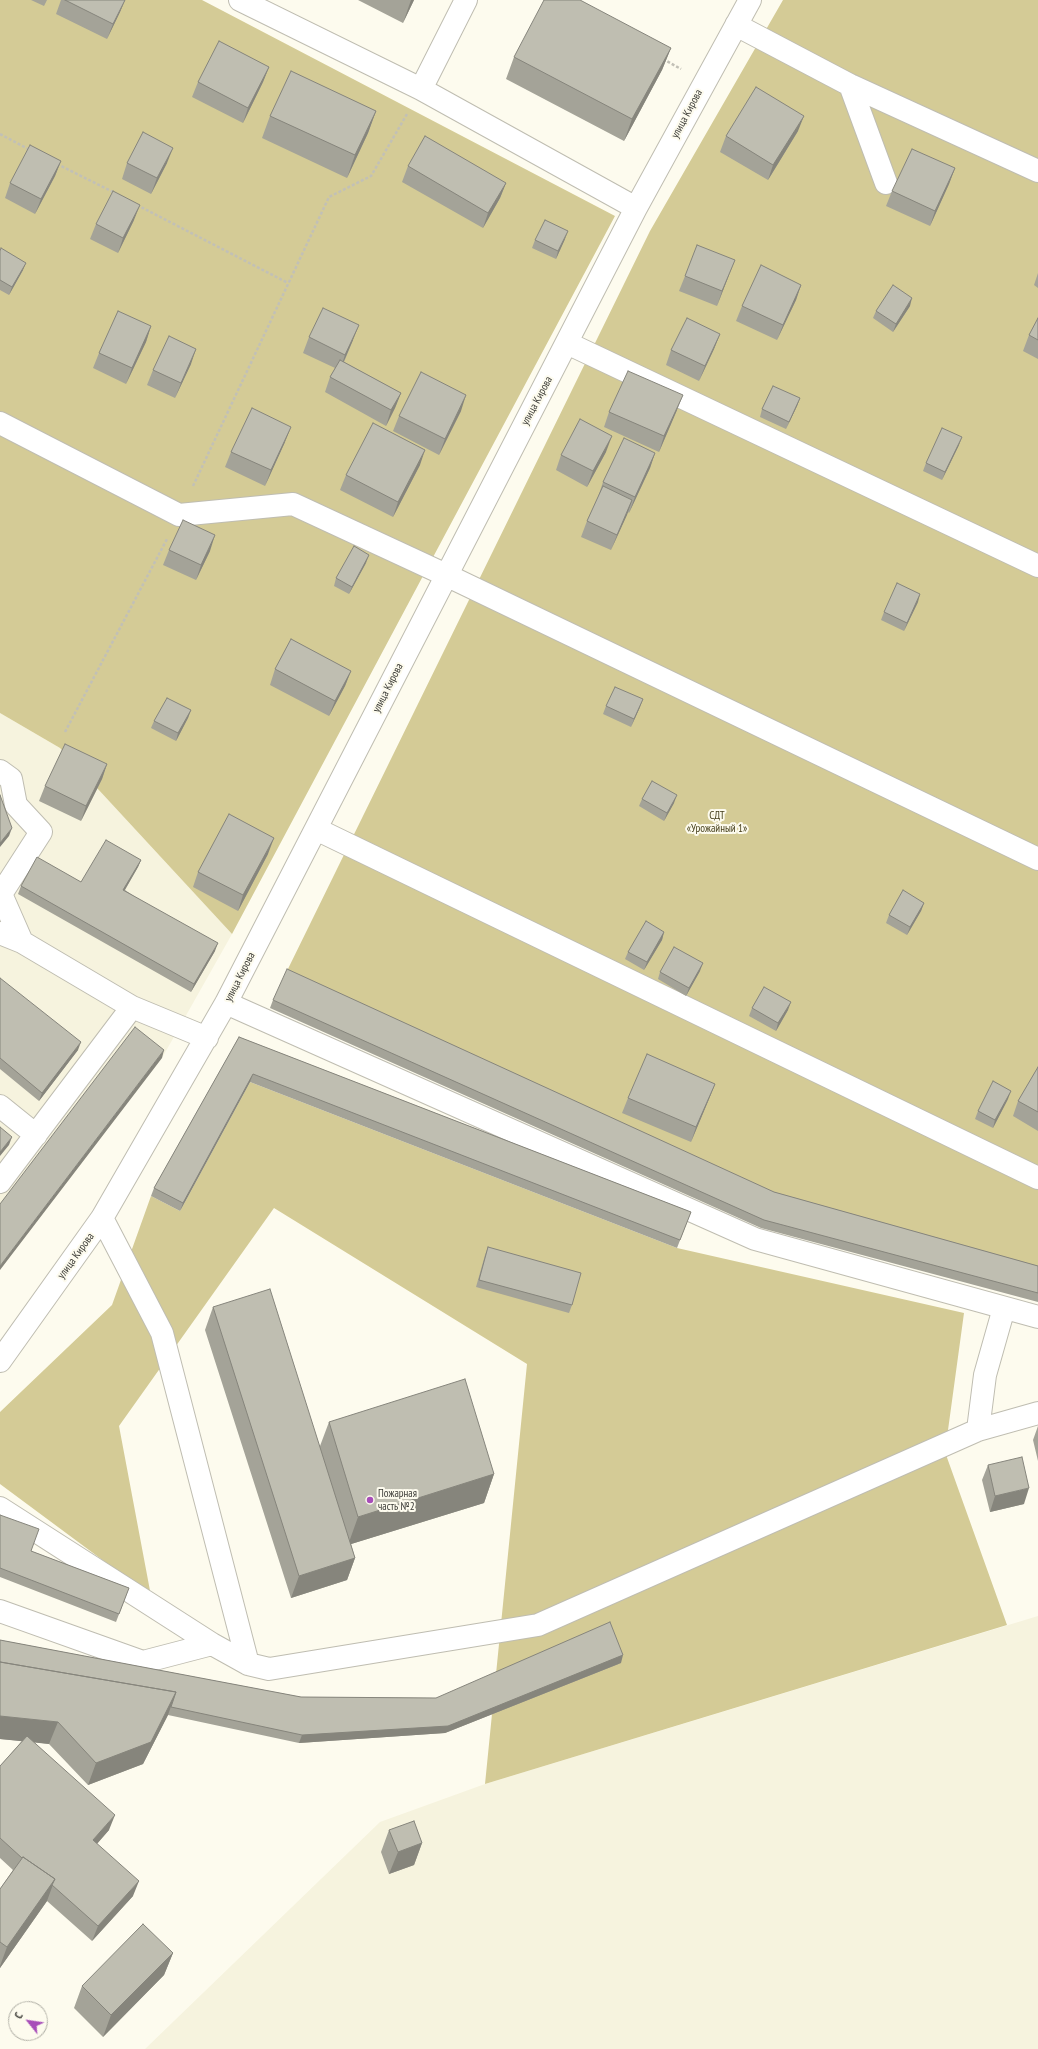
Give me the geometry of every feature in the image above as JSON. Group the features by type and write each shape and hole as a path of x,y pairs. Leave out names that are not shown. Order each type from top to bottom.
{"street":[{"path":"240,0 421,89 636,208"},
{"path":"421,89 466,0"},
{"name":"улица Кирова","path":"0,1361 102,1218 207,1038 636,208 750,0"},
{"path":"736,25 850,85 1038,171"},
{"path":"850,85 886,183"},
{"path":"567,343 1038,566"},
{"path":"0,423 179,515 293,504 446,575 1038,859"},
{"path":"0,771 11,779 16,805 41,832 1,894 22,942"},
{"path":"316,829 1038,1178"},
{"path":"0,933 22,942 132,1007 207,1038"},
{"path":"226,1003 755,1239 1038,1317"},
{"path":"0,1182 132,1007"},
{"path":"0,1106 36,1135"},
{"path":"102,1218 162,1333 248,1664"},
{"path":"978,1430 985,1375 1004,1308"},
{"path":"0,1508 212,1644 248,1664 269,1669 538,1625 978,1430 1038,1413"},
{"path":"0,1611 143,1662 212,1644"}],"path":[{"path":"658,56 705,82"},
{"path":"65,732 179,515 329,197 371,176 421,89"},
{"path":"0,134 35,152"},
{"path":"56,163 120,196"},
{"path":"134,203 288,283"}],"shaded area":[{"path":"0,713 60,748 232,934 162,1058 0,1270"},
{"path":"1038,1616 1038,2049 145,2049 380,1822 485,1784"}],"green space":[{"path":"0,0 202,0 615,216 232,934 60,748 0,713"},
{"name":"СДТ «Урожайный 1»","path":"783,0 1038,0 1038,1275 771,1200 284,977 650,231"},
{"path":"250,1082 677,1248 964,1313 945,1452 1007,1625 485,1784 527,1364 274,1208 119,1426 151,1596 0,1484 0,1412 112,1305 151,1196 180,1211"}],"building":[{"path":"65,0 125,0 113,24"},
{"path":"544,0 580,0 671,48 632,119 514,57"},
{"path":"219,41 269,67 248,108 198,82"},
{"path":"291,71 376,111 355,155 270,116"},
{"path":"756,87 804,116 773,165 726,136"},
{"path":"143,132 173,148 157,178 127,163"},
{"path":"425,136 506,183 488,213 408,166"},
{"path":"30,145 61,161 41,199 10,183"},
{"path":"912,149 955,168 935,211 892,191"},
{"path":"113,191 140,205 123,238 96,224"},
{"path":"545,220 568,231 558,251 535,240"},
{"path":"697,245 735,260 722,291 685,276"},
{"path":"1,248 26,263 12,287 0,280"},
{"path":"761,265 801,285 783,325 742,306"},
{"path":"893,285 912,298 896,324 876,311"},
{"path":"323,308 359,325 345,355 309,337"},
{"path":"118,311 151,326 132,368 99,353"},
{"path":"687,318 720,334 705,366 671,350"},
{"path":"1038,318 1038,340 1029,335"},
{"path":"169,336 196,349 181,383 153,370"},
{"path":"340,360 401,393 391,410 330,377"},
{"path":"628,371 683,395 664,436 609,412"},
{"path":"421,372 466,395 445,439 399,416"},
{"path":"773,386 800,398 789,422 762,409"},
{"path":"252,408 291,427 271,470 231,452"},
{"path":"580,419 612,436 593,471 561,455"},
{"path":"373,423 425,450 398,502 346,475"},
{"path":"942,428 962,437 945,472 926,463"},
{"path":"624,438 655,453 635,497 603,482"},
{"path":"603,486 632,500 617,535 587,521"},
{"path":"183,520 215,535 201,565 169,550"},
{"path":"354,546 369,555 352,587 336,578"},
{"path":"897,583 920,594 907,623 884,612"},
{"path":"291,639 351,671 335,701 275,669"},
{"path":"615,687 643,699 634,719 606,706"},
{"path":"167,698 191,710 178,733 154,721"},
{"path":"65,744 107,764 86,806 45,786"},
{"path":"652,781 677,795 667,813 642,799"},
{"path":"0,795 12,828 0,843"},
{"path":"229,814 274,838 243,895 198,872"},
{"path":"106,840 141,860 123,890 218,943 194,984 21,886 37,857 81,882"},
{"path":"903,890 924,903 910,927 889,915"},
{"path":"646,921 664,932 647,962 628,952"},
{"path":"674,947 703,963 689,988 660,972"},
{"path":"287,969 774,1192 1038,1266 1038,1293 764,1220 273,1000"},
{"path":"0,978 81,1042 42,1093 0,1058"},
{"path":"764,987 791,1002 778,1023 752,1008"},
{"path":"135,1027 164,1050 0,1266 0,1204"},
{"path":"239,1037 691,1212 680,1240 253,1074 183,1203 154,1188"},
{"path":"647,1054 715,1084 696,1127 628,1098"},
{"path":"1038,1067 1038,1112 1018,1101"},
{"path":"993,1081 1011,1091 995,1120 978,1111"},
{"path":"0,1127 12,1137 0,1152"},
{"path":"488,1247 581,1273 572,1305 479,1280"},
{"path":"270,1289 355,1558 299,1576 213,1307"},
{"path":"465,1379 494,1474 358,1517 329,1422"},
{"path":"1022,1457 1029,1488 995,1496 988,1465"},
{"path":"0,1515 39,1529 31,1551 129,1588 119,1614 0,1568"},
{"path":"610,1622 623,1655 448,1726 302,1735 171,1707 176,1692 0,1662 0,1640 301,1697 436,1698"},
{"path":"0,1662 176,1692 151,1742 96,1763 58,1722 0,1716"},
{"path":"27,1736 115,1815 93,1840 139,1881 98,1926 52,1885 55,1879 23,1857 22,1858 0,1838 0,1766"},
{"path":"414,1821 422,1843 398,1852 389,1830"},
{"path":"23,1857 55,1879 7,1947 0,1942 0,1889"},
{"path":"143,1924 173,1953 111,2015 82,1986"}],"place":[{"name":"Пожарная часть №2","path":"370,1500"}]}
